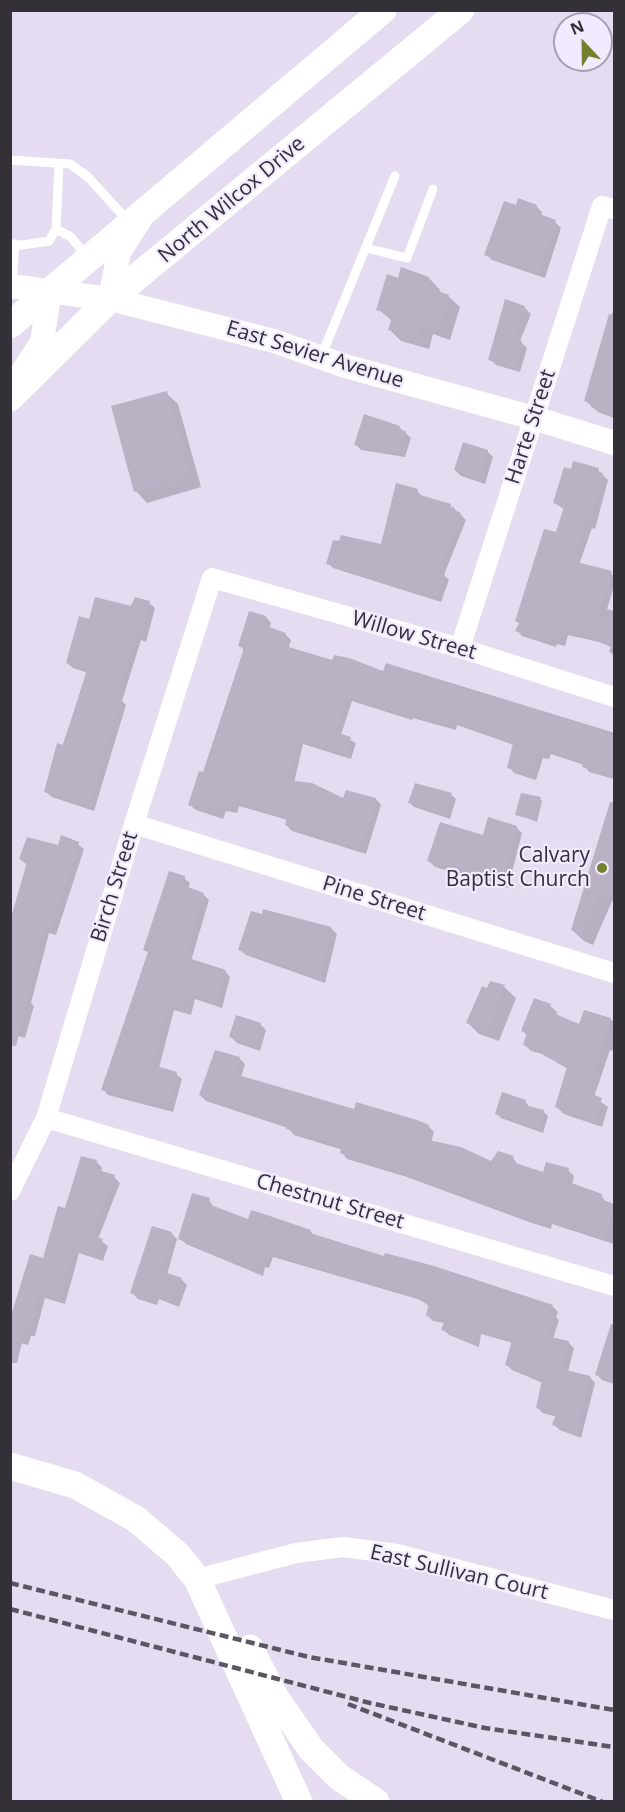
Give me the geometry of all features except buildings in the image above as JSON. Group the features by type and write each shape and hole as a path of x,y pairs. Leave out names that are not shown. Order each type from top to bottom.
{"main road":[{"path":"10,325 383,10"},
{"name":"North Wilcox Drive","path":"10,398 110,299 461,10"},
{"path":"10,1466 75,1485 136,1519 178,1555 197,1579 233,1615 275,1697 311,1749 339,1778 376,1802"},
{"path":"197,1579 299,1802"}],"street":[{"name":"Harte Street","path":"460,648 534,418 608,208"},
{"path":"110,299 119,252 139,214"},
{"name":"East Sevier Avenue","path":"11,287 110,299 274,341 615,444"},
{"path":"10,391 42,342 50,290"},
{"name":"Willow Street","path":"212,579 460,648 615,697"},
{"name":"Birch Street","path":"10,1191 46,1118 134,824 212,579"},
{"name":"Pine Street","path":"134,824 615,973"},
{"name":"Chestnut Street","path":"46,1118 615,1286"},
{"name":"East Sullivan Court","path":"197,1579 296,1553 343,1547 397,1554 615,1610"}],"lane":[{"path":"10,160 70,164 139,214"},
{"path":"11,287 13,244 49,241 56,228 59,164"},
{"path":"321,357 395,176"},
{"path":"366,248 407,258 433,189"},
{"path":"56,228 70,237 88,258"}],"railway":[{"path":"10,1583 309,1657 614,1710"},
{"path":"10,1609 370,1703 485,1728 614,1747"},
{"path":"348,1704 603,1802"}],"place":[{"name":"Calvary Baptist Church","path":"602,868"}]}
